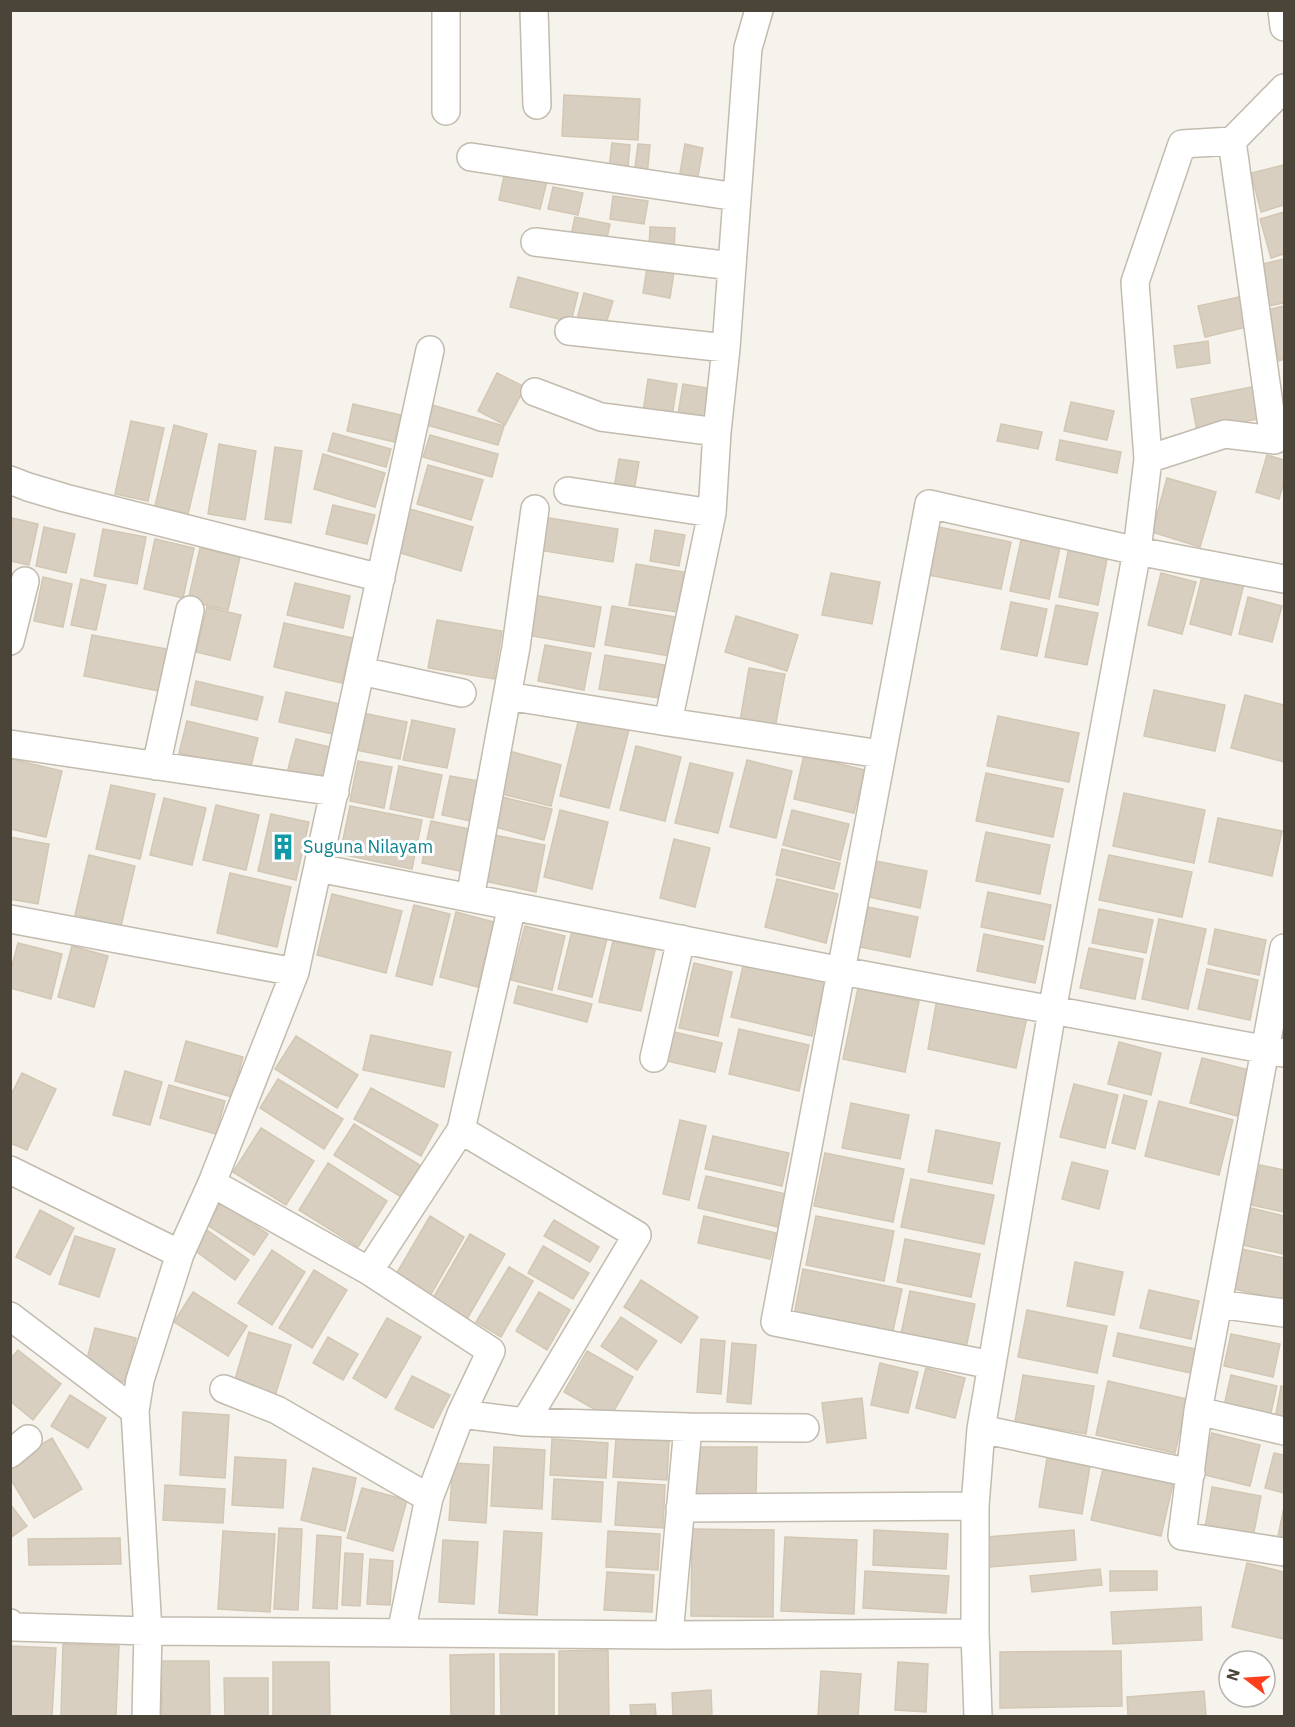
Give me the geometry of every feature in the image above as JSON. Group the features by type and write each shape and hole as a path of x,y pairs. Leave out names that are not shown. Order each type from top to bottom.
{"street":[{"path":"446,10 446,111"},
{"path":"534,10 537,105"},
{"path":"668,722 712,513 748,48 759,10"},
{"path":"1282,10 1284,27"},
{"path":"978,1716 975,1633 975,1506 981,1429 1052,1011 1137,551 1148,459 1136,282 1182,144 1232,141 1284,88"},
{"path":"1148,459 1225,434 1279,438 1232,141"},
{"path":"471,158 738,197"},
{"path":"535,242 732,266"},
{"path":"569,330 726,348"},
{"path":"146,1716 148,1631 135,1411 140,1380 180,1254 212,1183 296,972 430,350"},
{"path":"535,392 601,417 717,432"},
{"path":"10,480 64,498 381,578"},
{"path":"568,491 712,513"},
{"path":"992,1365 775,1322 929,504 1137,551 1284,579"},
{"path":"470,898 516,647 535,509"},
{"path":"10,641 25,581"},
{"path":"156,766 190,610"},
{"path":"361,671 462,693"},
{"path":"507,696 882,754"},
{"path":"10,744 335,792"},
{"path":"318,868 842,971 1275,1051"},
{"path":"369,1271 461,1130 512,906"},
{"path":"10,920 296,972"},
{"path":"654,1058 681,939"},
{"path":"1284,948 1275,1051 1218,1304 1198,1411 1182,1536 1284,1552"},
{"path":"461,1130 637,1235 525,1422"},
{"path":"10,1170 180,1254"},
{"path":"212,1183 369,1271 491,1351 461,1413 429,1498 401,1632"},
{"path":"1218,1304 1284,1313"},
{"path":"10,1316 135,1411"},
{"path":"224,1389 277,1410 429,1498"},
{"path":"1198,1411 1284,1431"},
{"path":"461,1413 525,1422 805,1428"},
{"path":"669,1635 688,1427"},
{"path":"981,1429 1191,1473"},
{"path":"680,1508 975,1506"},
{"path":"10,1623 14,1627 148,1631 669,1635 975,1633"}],"building":[{"path":"564,95 640,99 638,140 562,136"},
{"path":"612,143 630,145 627,178 608,176"},
{"path":"638,144 650,145 647,176 634,175"},
{"path":"685,144 703,148 697,182 679,179"},
{"path":"1284,165 1284,205 1261,212 1251,173"},
{"path":"505,171 547,181 540,209 499,200"},
{"path":"553,187 583,193 578,215 548,209"},
{"path":"613,196 648,201 644,224 610,219"},
{"path":"1284,212 1284,254 1271,258 1260,219"},
{"path":"575,217 610,224 605,247 570,240"},
{"path":"650,227 675,228 674,252 649,250"},
{"path":"1284,259 1284,303 1268,306 1259,265"},
{"path":"647,268 674,272 670,298 643,293"},
{"path":"518,277 578,293 571,322 510,307"},
{"path":"584,293 613,301 605,327 577,319"},
{"path":"1244,296 1251,326 1205,337 1198,306"},
{"path":"1284,306 1284,359 1279,361 1267,310"},
{"path":"1208,341 1210,363 1177,368 1174,346"},
{"path":"497,373 525,387 505,425 478,411"},
{"path":"648,379 677,384 672,417 643,412"},
{"path":"683,384 713,389 707,425 677,420"},
{"path":"1257,386 1263,418 1197,431 1191,399"},
{"path":"1071,402 1114,411 1107,440 1064,431"},
{"path":"353,404 401,415 395,442 347,431"},
{"path":"429,404 504,426 498,445 423,424"},
{"path":"131,421 164,428 148,501 115,494"},
{"path":"1001,424 1042,432 1038,449 997,441"},
{"path":"174,425 207,434 188,514 155,506"},
{"path":"333,433 391,449 386,467 328,451"},
{"path":"430,435 498,454 492,477 423,457"},
{"path":"1060,440 1121,452 1117,473 1056,460"},
{"path":"219,444 256,451 245,520 208,514"},
{"path":"275,447 302,451 291,523 265,519"},
{"path":"323,454 385,473 375,507 314,489"},
{"path":"1267,455 1284,460 1284,482 1279,499 1256,492"},
{"path":"619,459 639,462 634,491 614,488"},
{"path":"428,465 483,480 471,520 417,504"},
{"path":"1167,478 1216,492 1200,547 1152,532"},
{"path":"333,505 375,515 367,544 326,534"},
{"path":"410,509 473,527 461,571 397,552"},
{"path":"543,517 618,529 613,562 538,550"},
{"path":"12,518 38,524 29,565 10,561"},
{"path":"934,526 1011,542 1001,589 923,574"},
{"path":"44,527 75,534 66,573 36,566"},
{"path":"103,529 146,537 137,584 94,576"},
{"path":"655,530 685,535 679,566 650,561"},
{"path":"155,539 194,548 183,598 144,589"},
{"path":"1021,540 1060,547 1049,599 1010,591"},
{"path":"1069,547 1108,554 1098,605 1059,597"},
{"path":"200,548 240,557 228,610 188,601"},
{"path":"636,564 684,572 677,612 629,605"},
{"path":"1204,569 1245,580 1231,635 1190,624"},
{"path":"831,573 880,582 872,624 822,615"},
{"path":"1161,573 1196,582 1182,634 1148,625"},
{"path":"43,577 72,584 63,627 34,621"},
{"path":"81,579 106,585 96,630 71,625"},
{"path":"295,583 350,596 343,628 287,615"},
{"path":"529,594 601,607 594,647 521,634"},
{"path":"1248,597 1282,606 1272,642 1239,634"},
{"path":"1011,602 1047,609 1037,656 1001,649"},
{"path":"1056,605 1098,613 1087,665 1045,657"},
{"path":"612,606 676,617 669,656 605,645"},
{"path":"207,607 241,615 230,660 196,652"},
{"path":"736,616 798,635 787,671 725,652"},
{"path":"437,620 502,631 494,679 428,668"},
{"path":"284,623 353,638 342,683 274,667"},
{"path":"92,635 167,649 159,691 84,676"},
{"path":"545,645 591,653 584,690 538,681"},
{"path":"605,655 665,665 659,698 599,689"},
{"path":"749,668 785,674 775,728 740,721"},
{"path":"196,681 263,697 257,720 191,705"},
{"path":"1154,690 1225,705 1215,751 1144,736"},
{"path":"286,692 340,704 333,734 279,722"},
{"path":"1245,695 1284,705 1284,762 1231,748"},
{"path":"363,713 407,722 400,759 356,750"},
{"path":"580,714 630,726 609,808 560,796"},
{"path":"998,716 1079,733 1069,782 987,766"},
{"path":"412,720 455,729 447,768 403,760"},
{"path":"187,721 258,738 250,770 179,753"},
{"path":"296,739 330,747 322,781 287,773"},
{"path":"636,746 681,757 665,821 620,810"},
{"path":"509,751 561,765 551,806 498,793"},
{"path":"804,755 865,770 854,813 794,799"},
{"path":"11,759 62,771 46,837 10,829"},
{"path":"747,760 792,771 776,838 730,827"},
{"path":"358,761 392,767 384,808 350,801"},
{"path":"690,763 733,773 718,833 675,823"},
{"path":"399,766 442,775 433,818 390,809"},
{"path":"986,773 1063,789 1053,837 976,821"},
{"path":"450,776 479,781 471,821 442,815"},
{"path":"111,785 155,794 140,859 96,849"},
{"path":"1124,793 1205,810 1194,863 1113,846"},
{"path":"498,796 552,809 544,840 491,826"},
{"path":"164,798 206,808 192,865 150,855"},
{"path":"216,805 259,815 246,870 203,860"},
{"path":"350,806 422,820 412,869 340,854"},
{"path":"560,810 608,822 592,889 544,877"},
{"path":"792,810 849,824 840,860 783,845"},
{"name":"Suguna Nilayam","path":"271,814 309,822 296,880 258,871"},
{"path":"1218,818 1282,831 1272,876 1209,862"},
{"path":"431,821 474,830 465,872 422,863"},
{"path":"986,832 1050,845 1040,894 976,881"},
{"path":"489,834 545,845 536,892 479,880"},
{"path":"10,837 49,844 38,904 10,899"},
{"path":"674,839 710,848 695,907 660,898"},
{"path":"782,849 840,863 834,889 776,875"},
{"path":"89,855 135,866 121,926 75,915"},
{"path":"1109,855 1192,872 1182,917 1099,900"},
{"path":"871,860 927,871 920,908 864,896"},
{"path":"230,873 291,887 277,947 217,933"},
{"path":"777,879 838,894 826,943 765,927"},
{"path":"988,892 1051,905 1044,940 981,927"},
{"path":"332,894 402,911 386,973 317,955"},
{"path":"414,905 450,914 432,985 396,976"},
{"path":"868,907 918,917 910,957 860,947"},
{"path":"1099,909 1153,920 1146,953 1092,943"},
{"path":"456,912 494,922 478,987 440,977"},
{"path":"1159,919 1206,929 1188,1009 1142,999"},
{"path":"525,926 565,936 552,990 511,980"},
{"path":"1215,929 1266,940 1259,975 1208,964"},
{"path":"572,931 607,939 592,997 558,989"},
{"path":"984,934 1043,946 1035,983 977,971"},
{"path":"613,941 655,950 641,1011 599,1002"},
{"path":"18,943 62,954 51,999 10,988 10,973"},
{"path":"72,946 108,956 94,1007 58,997"},
{"path":"1089,948 1143,959 1135,999 1080,988"},
{"path":"744,962 825,981 812,1036 731,1017"},
{"path":"694,963 732,972 718,1036 679,1028"},
{"path":"1207,969 1258,980 1250,1020 1198,1009"},
{"path":"518,986 592,1004 587,1022 514,1003"},
{"path":"858,988 919,1001 905,1072 843,1059"},
{"path":"937,999 1027,1017 1016,1068 928,1049"},
{"path":"739,1029 809,1045 799,1091 729,1074"},
{"path":"674,1032 722,1043 715,1072 667,1061"},
{"path":"371,1035 451,1052 444,1087 363,1070"},
{"path":"296,1036 358,1075 337,1108 275,1069"},
{"path":"186,1041 243,1057 232,1097 175,1081"},
{"path":"1119,1042 1161,1053 1151,1095 1108,1084"},
{"path":"1202,1058 1249,1070 1237,1116 1190,1103"},
{"path":"125,1071 162,1082 150,1125 113,1115"},
{"path":"22,1073 56,1089 27,1150 10,1143 10,1097"},
{"path":"278,1079 343,1119 324,1149 260,1108"},
{"path":"1074,1084 1118,1095 1105,1148 1060,1137"},
{"path":"169,1085 225,1101 216,1134 160,1118"},
{"path":"371,1088 438,1125 421,1156 354,1119"},
{"path":"1124,1095 1147,1101 1135,1149 1112,1143"},
{"path":"1159,1101 1233,1120 1219,1175 1145,1156"},
{"path":"851,1103 909,1115 900,1159 842,1148"},
{"path":"680,1120 706,1126 689,1200 663,1194"},
{"path":"354,1124 421,1166 401,1197 334,1155"},
{"path":"261,1128 314,1161 286,1205 233,1172"},
{"path":"936,1130 1000,1143 992,1184 928,1172"},
{"path":"713,1136 789,1153 782,1186 705,1169"},
{"path":"825,1153 904,1169 893,1222 814,1206"},
{"path":"1072,1162 1108,1171 1099,1209 1062,1199"},
{"path":"328,1163 387,1201 358,1247 299,1210"},
{"path":"1260,1165 1284,1170 1284,1212 1251,1205"},
{"path":"706,1176 786,1194 778,1227 698,1208"},
{"path":"911,1179 994,1195 984,1244 901,1227"},
{"path":"221,1203 268,1234 254,1255 207,1225"},
{"path":"1251,1208 1284,1216 1284,1254 1242,1245"},
{"path":"40,1210 74,1228 50,1275 16,1257"},
{"path":"430,1216 464,1237 430,1296 395,1276"},
{"path":"704,1216 776,1233 770,1259 698,1243"},
{"path":"816,1216 894,1231 884,1281 806,1265"},
{"path":"554,1220 599,1247 590,1262 544,1236"},
{"path":"207,1230 249,1260 235,1280 193,1249"},
{"path":"470,1234 505,1254 467,1319 433,1298"},
{"path":"75,1236 115,1249 99,1297 59,1284"},
{"path":"905,1239 980,1254 971,1297 897,1282"},
{"path":"543,1246 589,1273 573,1299 528,1273"},
{"path":"1242,1249 1284,1258 1283,1300 1233,1289"},
{"path":"272,1250 305,1272 272,1325 238,1303"},
{"path":"1075,1262 1123,1272 1114,1315 1067,1306"},
{"path":"509,1267 533,1281 501,1337 476,1322"},
{"path":"803,1269 902,1289 891,1340 793,1320"},
{"path":"314,1270 347,1290 312,1348 279,1328"},
{"path":"641,1280 698,1317 681,1343 624,1307"},
{"path":"1149,1290 1199,1301 1191,1339 1140,1328"},
{"path":"910,1291 975,1304 965,1353 900,1339"},
{"path":"193,1292 247,1326 228,1356 174,1322"},
{"path":"539,1292 570,1310 547,1350 516,1331"},
{"path":"1027,1310 1107,1326 1097,1373 1018,1357"},
{"path":"621,1317 657,1341 637,1370 601,1346"},
{"path":"387,1318 421,1337 386,1398 353,1378"},
{"path":"95,1328 136,1338 125,1382 84,1371"},
{"path":"249,1332 291,1345 274,1399 233,1386"},
{"path":"1118,1333 1196,1349 1191,1373 1113,1356"},
{"path":"1231,1334 1280,1344 1273,1377 1224,1366"},
{"path":"328,1337 358,1354 343,1380 313,1363"},
{"path":"701,1339 725,1341 721,1394 697,1392"},
{"path":"732,1343 756,1345 751,1404 727,1402"},
{"path":"18,1350 61,1384 33,1420 10,1401 10,1359"},
{"path":"587,1351 633,1377 610,1418 564,1392"},
{"path":"880,1363 918,1372 908,1413 871,1405"},
{"path":"926,1368 965,1378 955,1418 916,1408"},
{"path":"1023,1375 1094,1386 1086,1434 1015,1422"},
{"path":"1231,1375 1277,1386 1270,1417 1224,1406"},
{"path":"412,1376 450,1395 433,1428 395,1409"},
{"path":"1108,1381 1187,1399 1175,1453 1096,1435"},
{"path":"1281,1386 1284,1387 1284,1421 1275,1419"},
{"path":"70,1395 106,1418 88,1448 51,1426"},
{"path":"862,1398 866,1438 827,1443 822,1403"},
{"path":"183,1412 229,1415 225,1478 180,1475"},
{"path":"1212,1433 1260,1445 1250,1486 1201,1474"},
{"path":"52,1438 82,1489 34,1518 10,1478 10,1463"},
{"path":"616,1438 669,1441 667,1480 613,1477"},
{"path":"552,1439 608,1443 606,1478 550,1475"},
{"path":"494,1447 545,1450 542,1509 491,1506"},
{"path":"697,1447 757,1447 756,1497 696,1496"},
{"path":"1274,1453 1284,1455 1284,1493 1265,1488"},
{"path":"235,1457 286,1460 283,1508 232,1505"},
{"path":"1047,1458 1090,1466 1082,1514 1039,1507"},
{"path":"453,1463 489,1465 486,1523 449,1520"},
{"path":"313,1468 356,1478 345,1531 301,1520"},
{"path":"1103,1469 1173,1484 1161,1536 1091,1520"},
{"path":"554,1479 603,1482 601,1522 552,1519"},
{"path":"618,1482 665,1485 663,1528 615,1525"},
{"path":"165,1485 225,1489 223,1523 163,1520"},
{"path":"1212,1487 1261,1496 1253,1537 1205,1528"},
{"path":"362,1488 407,1500 393,1551 347,1538"},
{"path":"10,1504 27,1526 10,1538"},
{"path":"1284,1507 1284,1543 1277,1541"},
{"path":"279,1528 302,1529 298,1610 274,1609"},
{"path":"692,1529 774,1530 773,1617 691,1616"},
{"path":"874,1530 948,1534 946,1569 873,1565"},
{"path":"1074,1530 1076,1560 989,1567 986,1537"},
{"path":"223,1531 275,1534 270,1612 218,1609"},
{"path":"504,1531 542,1533 537,1615 499,1613"},
{"path":"608,1531 660,1534 658,1570 606,1567"},
{"path":"317,1535 341,1537 337,1609 313,1608"},
{"path":"785,1537 857,1540 854,1614 781,1611"},
{"path":"120,1538 121,1564 29,1565 28,1539"},
{"path":"443,1540 478,1542 474,1604 439,1602"},
{"path":"345,1553 363,1554 360,1606 342,1605"},
{"path":"370,1559 393,1561 390,1605 367,1604"},
{"path":"1247,1563 1284,1572 1284,1639 1232,1627"},
{"path":"1100,1569 1102,1585 1032,1592 1030,1576"},
{"path":"865,1571 949,1576 946,1613 863,1608"},
{"path":"1110,1571 1157,1571 1157,1590 1110,1591"},
{"path":"607,1572 654,1575 652,1612 604,1610"},
{"path":"1201,1607 1202,1640 1113,1644 1111,1612"},
{"path":"63,1644 119,1646 116,1716 61,1716"},
{"path":"10,1646 56,1648 52,1716 10,1716"},
{"path":"608,1650 609,1716 559,1716 559,1651"},
{"path":"1121,1651 1122,1706 1000,1708 1000,1652"},
{"path":"494,1654 494,1716 451,1716 450,1655"},
{"path":"500,1654 554,1654 554,1716 501,1716"},
{"path":"161,1661 209,1661 210,1716 162,1716"},
{"path":"273,1662 329,1662 330,1716 273,1716"},
{"path":"898,1662 928,1664 926,1712 895,1710"},
{"path":"821,1671 861,1674 858,1716 818,1716"},
{"path":"224,1678 268,1678 268,1716 225,1716"},
{"path":"711,1690 712,1716 673,1716 672,1693"},
{"path":"1204,1691 1206,1716 1128,1716 1127,1697"},
{"path":"655,1704 656,1716 631,1716 630,1705"}],"place":[{"name":"Suguna Nilayam","path":"283,847"}]}
